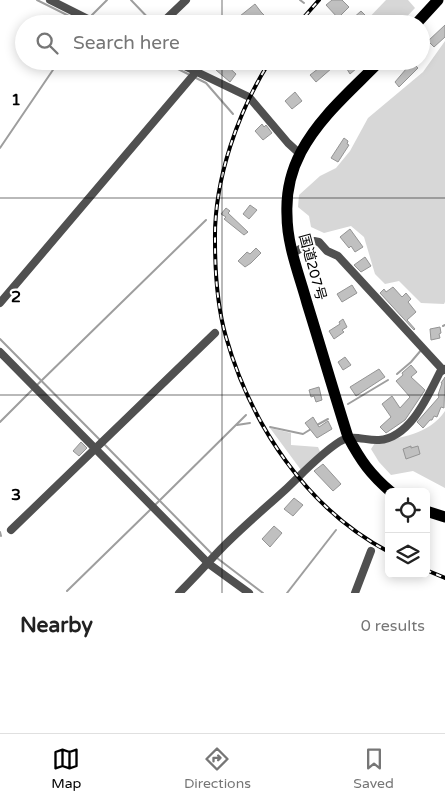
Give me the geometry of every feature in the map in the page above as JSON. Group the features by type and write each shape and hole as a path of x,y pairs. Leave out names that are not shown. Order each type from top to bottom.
{"highway":[{"path":"424,15 438,0"},
{"name":"国道207号","path":"371,70 330,111 312,133 300,154 291,177 286,215 292,253 348,438 360,460 373,476 386,488"},
{"path":"430,512 445,517"}],"street":[{"path":"50,0 80,15"},
{"path":"170,15 186,0"},
{"path":"186,70 193,75 250,97 288,143 300,154"},
{"path":"0,303 193,75"},
{"path":"179,593 298,477 339,442 348,438 379,440 397,434 414,418 444,369 338,256 327,251 319,242 314,242 292,253"},
{"path":"10,530 215,333"},
{"path":"0,352 100,444 249,593"},
{"path":"355,593 371,550"}],"shaded area":[{"path":"386,0 408,0 415,8 408,15 372,15"},
{"path":"445,41 444,304 421,303 399,281 385,284 375,274 364,237 351,226 324,233 311,227 309,216 298,207 299,195 320,176 336,168 350,151 368,118 424,70 430,70 430,62"},
{"path":"445,411 445,488 413,471 391,475 379,462 371,449 375,443 404,437 423,430"},
{"path":"270,428 291,433 291,445 318,447 321,454 301,470"}],"building":[{"path":"332,0 342,0 349,7 341,15 335,15 326,5"},
{"path":"255,4 264,15 241,15"},
{"path":"361,11 365,15 357,15"},
{"path":"445,25 445,37 434,47 430,43 430,39"},
{"path":"216,70 232,70 236,74 230,82"},
{"path":"317,70 330,70 316,82 310,75"},
{"path":"405,70 416,70 399,87 395,82"},
{"path":"295,92 302,101 292,109 285,101"},
{"path":"262,124 264,127 266,125 272,133 263,140 255,131"},
{"path":"344,138 348,141 347,144 349,145 338,162 331,158"},
{"path":"250,205 257,210 249,219 243,214"},
{"path":"226,208 230,211 228,213 248,232 244,235 224,219 226,217 221,214"},
{"path":"350,229 363,247 355,252 340,237"},
{"path":"256,248 261,253 251,263 245,267 238,261 247,252 250,254"},
{"path":"365,257 371,266 361,272 354,265"},
{"path":"352,285 357,293 342,302 337,294"},
{"path":"393,287 402,297 406,293 411,299 408,302 416,312 407,320 414,330 380,293 384,289 386,292"},
{"path":"343,319 347,327 342,330 344,332 334,339 329,331 340,324 339,322"},
{"path":"440,327 440,338 431,340 430,329"},
{"path":"345,357 351,365 343,370 338,362"},
{"path":"411,365 417,372 411,377 425,390 405,420 386,433 380,427 391,417 382,404 392,396 400,408 410,397 396,381"},
{"path":"379,369 385,377 356,396 350,387"},
{"path":"445,377 444,408 441,407 437,417 434,416 423,428 417,422 439,397 441,383"},
{"path":"319,387 322,400 316,402 314,396 311,397 309,390"},
{"path":"313,417 319,427 328,421 332,429 317,438 305,423"},
{"path":"81,442 87,448 79,456 73,451"},
{"path":"411,446 411,448 418,446 420,454 406,459 403,449"},
{"path":"323,464 341,484 333,491 314,471"},
{"path":"294,498 303,505 293,516 284,509"},
{"path":"274,526 282,533 270,547 262,539"}],"waterway":[{"path":"37,0 67,15"},
{"path":"92,15 107,0"},
{"path":"131,0 145,15"},
{"path":"300,0 304,3"},
{"path":"0,148 53,70"},
{"path":"180,70 190,75"},
{"path":"194,77 206,83 233,114"},
{"path":"37,385 206,220"},
{"path":"0,339 101,441"},
{"path":"397,374 422,349"},
{"path":"348,404 388,380"},
{"path":"0,422 33,389"},
{"path":"155,505 246,415"},
{"path":"317,425 328,419"},
{"path":"237,425 250,423"},
{"path":"270,427 303,434 311,429"},
{"path":"104,444 213,555"},
{"path":"67,591 151,509"},
{"path":"287,593 336,530"},
{"path":"0,532 1,536"},
{"path":"217,558 263,593"}],"railway":[{"path":"306,15 319,0"},
{"path":"265,70 238,124 230,147 219,194 216,217 215,264 217,289 226,337 250,402 286,461 332,513 359,534 385,550"},
{"path":"430,572 445,578"}]}
